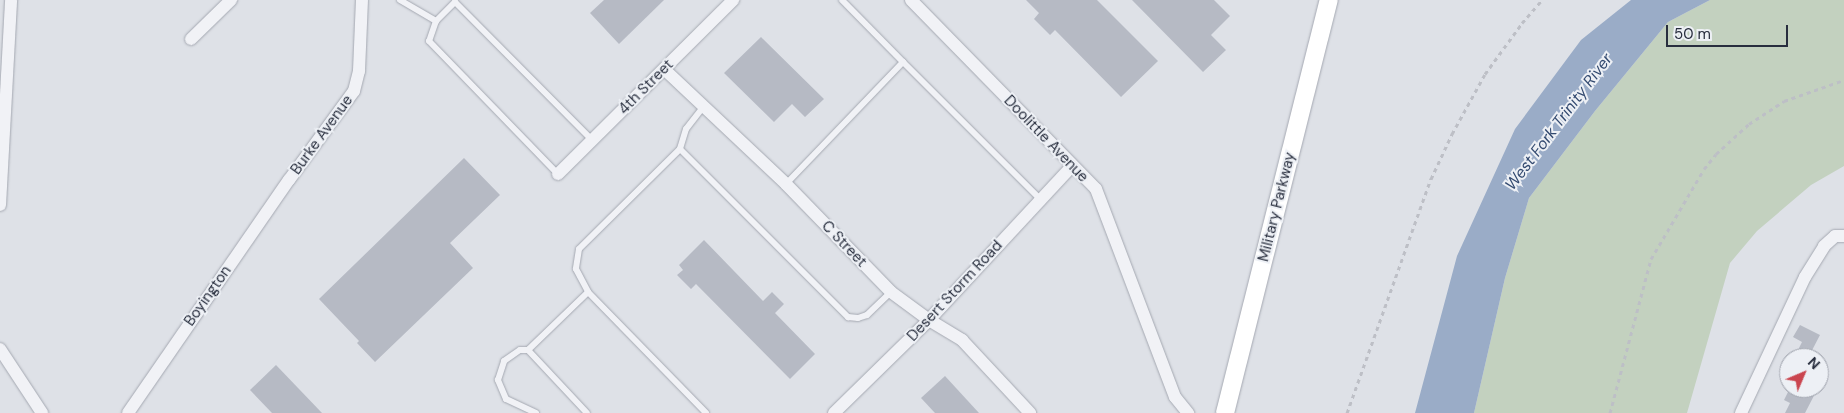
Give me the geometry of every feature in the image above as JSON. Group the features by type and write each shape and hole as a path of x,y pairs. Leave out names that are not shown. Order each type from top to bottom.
{"street":[{"path":"191,39 231,0"},
{"name":"Burke Avenue","path":"289,180 354,91 360,71 362,0"},
{"name":"4th Street","path":"558,174 733,0"},
{"name":"Doolittle Avenue","path":"911,0 1096,189 1175,397 1188,413"},
{"name":"Military Parkway","path":"1225,413 1329,0"},
{"path":"0,205 11,2"},
{"name":"C Street","path":"664,69 786,184 891,292 929,320 962,340 1030,413"},
{"name":"Desert Storm Road","path":"834,413 929,320 1072,166"},
{"name":"Boyington","path":"128,413 289,180"},
{"path":"1741,413 1805,277 1821,251 1835,236 1844,236"},
{"path":"0,348 7,362 42,413"}],"lane":[{"path":"400,0 436,21"},
{"path":"842,0 1040,199"},
{"path":"558,174 429,41 436,21 454,1 592,140"},
{"path":"786,184 903,62"},
{"path":"704,106 686,129 680,148 579,250 576,269 588,292 706,413"},
{"path":"680,148 848,317 858,318 867,314 891,292"},
{"path":"536,413 506,399 498,380 504,361 511,354 520,350 528,350 588,292"},
{"path":"528,350 587,413"}],"path":[{"path":"1347,413 1432,179 1452,134 1485,74 1522,23 1542,0"},
{"path":"1610,413 1651,259 1704,169 1716,154 1748,124 1784,102 1844,80"}],"green space":[{"path":"1710,0 1844,0 1844,166 1811,185 1757,231 1730,263 1687,413 1474,413 1505,278 1529,198 1595,111 1668,22"}],"water":[{"name":"West Fork Trinity River","path":"1631,0 1710,0 1668,22 1595,111 1529,198 1505,278 1474,413 1415,413 1457,256 1515,129 1581,40"}],"building":[{"path":"604,0 664,0 619,44 590,13"},
{"path":"1026,0 1097,0 1158,61 1121,97 1055,30 1050,35 1034,19 1039,13"},
{"path":"1132,0 1214,0 1230,16 1211,35 1226,50 1203,72"},
{"path":"761,37 824,99 805,117 792,104 774,122 724,73"},
{"path":"464,158 500,195 450,243 473,268 375,362 357,343 359,341 319,299"},
{"path":"704,240 763,301 772,292 784,304 775,313 815,354 790,379 696,284 691,289 677,275 683,270 679,265"},
{"path":"1800,325 1820,335 1813,348 1799,348 1802,342 1793,337"},
{"path":"276,365 322,413 272,413 250,390"},
{"path":"945,376 979,413 935,413 921,398"},
{"path":"1785,398 1813,398 1805,413 1785,413 1790,403 1784,400"}]}
